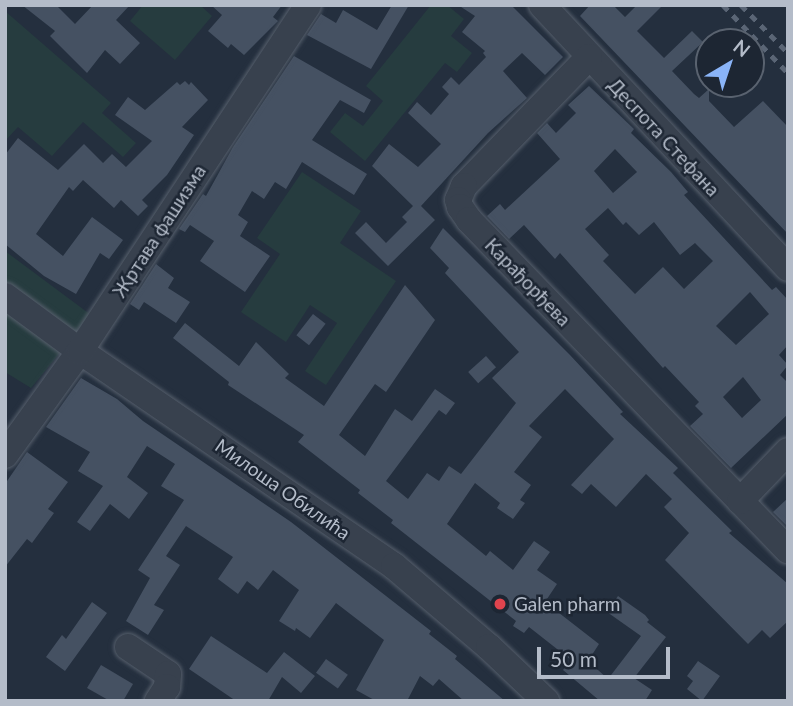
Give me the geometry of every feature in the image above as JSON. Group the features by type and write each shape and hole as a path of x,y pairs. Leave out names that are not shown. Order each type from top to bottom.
{"street":[{"name":"Жртава фашизма","path":"5,455 80,351 308,5"},
{"name":"Деспота Стефана","path":"542,5 788,268"},
{"name":"Карађорђева","path":"589,57 464,186 458,200 460,207 469,220 788,550"},
{"name":"Милоша Обилића","path":"5,296 80,351 394,566 489,647 546,701"},
{"path":"740,501 788,451"},
{"path":"128,647 168,674 167,687 158,701"}],"green space":[{"path":"143,5 200,5 212,16 175,60 130,21"},
{"path":"431,5 447,5 464,19 451,36 472,53 457,72 445,63 365,161 330,132 345,113 363,126 383,101 366,86"},
{"path":"5,11 111,103 102,113 136,143 123,157 83,122 52,156 18,127 5,141"},
{"path":"302,172 361,211 340,243 396,281 326,385 305,371 337,323 310,305 286,342 241,312 280,254 257,238"},
{"path":"5,251 91,315 31,388 5,372"}],"building":[{"path":"22,5 56,5 75,24 93,5 130,5 116,20 140,43 120,64 105,50 87,73 50,36 55,31"},
{"path":"211,5 282,5 273,17 278,21 244,55 231,44 228,48 208,31 222,15"},
{"path":"392,5 409,5 371,69 307,35 321,14 336,23 343,10 377,30"},
{"path":"458,5 511,5 563,57 545,75 522,53 503,71 527,98 488,133 421,206 435,220 388,266 355,233 366,222 386,243 407,222 402,217 413,206 372,166 389,144 418,167 441,144 408,113 417,102 431,115 449,94 442,87 451,77 459,85 486,57 483,53 485,51 462,32 475,16"},
{"path":"590,5 613,5 625,17 637,5 663,5 637,31 664,58 692,31 695,34 695,49 672,71 695,98 709,98 734,127 763,101 788,127 788,234 580,16"},
{"path":"294,56 371,100 364,113 340,100 312,140 367,174 354,195 302,162 286,189 275,182 264,199 252,191 238,215 248,222 240,236 270,256 245,292 200,261 214,241 190,225 185,232 179,229 203,194 206,196 233,147"},
{"path":"185,81 189,85 191,82 208,100 182,127 194,135 167,175 142,200 148,206 138,216 121,200 114,208 83,180 73,191 69,187 36,234 63,256 92,217 123,240 109,259 100,253 76,294 44,276 5,244 5,155 18,138 58,170 84,144 103,163 112,154 126,167 152,141 115,115 128,97 145,110 177,82 180,85"},
{"path":"589,86 634,129 631,133 688,192 684,195 772,290 776,287 788,300 788,345 779,355 788,365 780,375 788,383 788,414 731,468 690,426 703,414 695,406 699,402 665,366 663,368 560,253 555,259 524,225 509,239 487,216 500,204 505,210 560,159 537,133 547,123 556,133 576,113 568,105","holes":["615,149 637,172 613,193 594,171","608,208 623,225 626,222 639,235 654,222 680,255 695,243 713,261 684,289 663,267 635,294 603,261 609,255 585,229","750,292 769,314 736,345 716,326","743,377 761,400 742,418 723,397"]},
{"path":"443,228 570,355 623,412 620,414 678,468 673,473 732,531 729,533 788,584 788,621 770,638 762,630 748,644 665,560 689,533 664,507 672,499 646,474 616,507 591,484 582,494 571,485 614,439 565,389 529,426 542,437 514,472 531,485 520,500 525,503 513,519 497,508 500,503 475,483 447,524 486,556 490,551 513,570 534,541 550,552 537,570 557,584 545,602 599,644 588,661 608,679 641,636 607,612 618,596 645,615 649,620 647,622 666,637 634,678 652,690 645,701 600,701 563,670 571,660 529,627 524,633 513,626 516,621 391,523 393,520 358,493 360,490 298,442 304,435 228,385 229,382 173,338 185,323 239,366 256,342 289,374 285,378 324,406 405,285 435,320 386,392 375,384 339,435 365,456 395,409 412,421 435,389 455,403 446,415 439,410 386,481 408,499 427,473 439,481 449,466 461,474 516,403 492,378 519,352 445,273 449,268 430,248"},
{"path":"156,264 174,278 168,288 190,302 176,323 144,302 139,310 130,304"},
{"path":"313,314 326,324 309,345 296,335"},
{"path":"486,356 496,367 478,383 468,372"},
{"path":"81,378 117,399 143,421 291,522 431,631 429,634 457,656 455,659 505,701 464,701 439,679 433,686 420,676 407,701 376,701 356,690 384,640 336,603 310,638 296,628 295,631 279,621 299,590 273,570 258,590 247,581 238,594 218,579 233,557 186,526 166,556 180,565 154,605 164,610 148,635 126,621 150,578 138,570 184,500 161,486 175,464 147,446 127,477 148,493 129,519 110,504 90,531 77,522 103,486 78,471 90,452 46,427"},
{"path":"27,452 68,482 48,509 54,513 32,543 27,539 5,567 5,484"},
{"path":"788,498 788,527 773,512"},
{"path":"92,602 107,613 65,671 46,657 62,635 66,639"},
{"path":"211,636 267,673 284,652 315,676 301,693 282,677 268,701 236,701 189,669"},
{"path":"326,659 348,675 338,689 316,673"},
{"path":"698,661 720,676 702,701 687,689 693,681 687,676"},
{"path":"101,665 133,684 123,701 110,701 87,688"}],"railway":[{"path":"723,5 788,73"},
{"path":"741,5 788,53"}],"place":[{"name":"Galen pharm","path":"500,604"}]}
